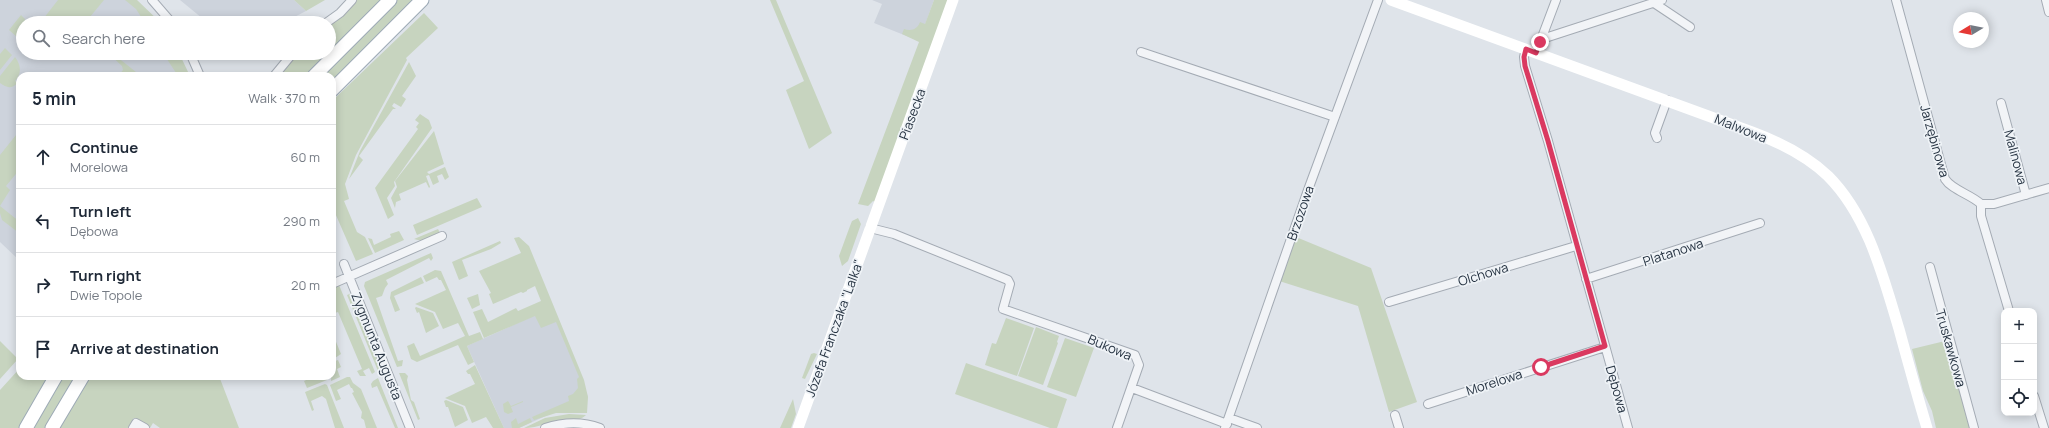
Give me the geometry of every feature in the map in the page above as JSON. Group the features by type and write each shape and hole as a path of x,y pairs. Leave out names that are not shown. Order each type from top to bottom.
{"main road":[{"path":"336,54 390,0"},
{"path":"336,86 422,0"},
{"path":"318,72 330,60"},
{"path":"26,428 54,380"},
{"path":"52,428 81,380"}],"street":[{"path":"152,0 166,16"},
{"path":"336,16 352,0"},
{"name":"Piasecka","path":"870,228 953,0"},
{"name":"Brzozowa","path":"1227,423 1378,0"},
{"name":"Malwowa","path":"1391,0 1764,136 1808,160 1839,188 1856,214 1878,261 1927,428"},
{"path":"1531,51 1542,39 1556,0"},
{"path":"1542,39 1653,1 1662,0"},
{"name":"Jarzębinowa","path":"1896,0 1945,179 1949,185 1972,196 1981,204"},
{"path":"2046,0 2049,12"},
{"path":"1653,1 1690,27"},
{"name":"Dębowa","path":"1531,51 1524,57 1525,66 1548,141 1576,246 1628,428"},
{"path":"1142,52 1335,117"},
{"path":"193,60 198,72"},
{"path":"277,72 287,60"},
{"path":"1657,138 1655,133 1667,100"},
{"name":"Malinowa","path":"2001,103 2026,195 2046,189"},
{"path":"2008,308 1981,216 1981,204 1994,204 2026,195"},
{"name":"Platanowa","path":"1586,280 1760,223"},
{"name":"Bukowa","path":"870,228 894,234 1008,280 1010,284 1003,308 1135,355 1139,365 1117,428"},
{"name":"Józefa Franczaka \"Lalka\"","path":"798,428 870,228"},
{"path":"336,282 442,236"},
{"name":"Olchowa","path":"1389,302 1576,246"},
{"name":"Zygmunta Augusta","path":"344,264 410,428"},
{"name":"Truskawkowa","path":"1930,267 1974,428"},
{"name":"Morelowa","path":"1428,404 1605,346"},
{"path":"1132,388 1227,423 1257,428"},
{"path":"2037,406 2044,428"},
{"path":"1395,415 1399,428"},
{"path":"545,428 571,423 588,424 600,428"},
{"path":"134,426 145,428"}],"shaded area":[{"path":"0,0 129,0 145,16 16,16 16,60 174,60 182,72 16,72 16,257 0,242"},
{"path":"180,0 294,0 306,11 296,16 199,16"},
{"path":"872,0 934,0 919,41 874,23 882,4"},
{"path":"551,308 588,397 519,428 504,428 467,346"}],"green space":[{"path":"58,0 104,0 91,16 45,16"},
{"path":"125,0 137,0 154,16 140,16 136,9"},
{"path":"294,0 325,0 306,11"},
{"path":"355,0 384,0 336,45 336,17"},
{"path":"395,0 415,0 336,80 336,72 323,72"},
{"path":"770,0 776,0 832,133 809,149 786,90 804,81"},
{"path":"934,0 949,0 875,202 873,201 868,206 858,204 919,42 902,34 904,29 914,29 920,22 925,24"},
{"path":"424,13 438,28 406,58 407,60 356,155 345,184 349,199 344,201 357,232 365,237 373,254 356,261 336,215 336,97"},
{"path":"16,21 16,36 9,30"},
{"path":"5,48 12,55 0,70 0,54"},
{"path":"15,57 19,63 20,69 20,72 16,72 16,84 11,87 5,86 0,83 0,76"},
{"path":"116,60 121,60 136,72 121,72 123,70 122,66"},
{"path":"168,60 182,60 188,72 175,72"},
{"path":"290,60 320,60 308,72 279,72"},
{"path":"409,62 416,76 402,96 406,99 401,107 394,103 392,106 396,109 393,109 359,156 363,160 349,179 360,151"},
{"path":"420,114 429,120 432,128 394,182 395,186 387,198 394,215 388,219 375,188 418,129 416,127 419,123 415,120"},
{"path":"434,131 444,164 427,172 429,174 445,167 449,177 445,180 442,174 437,176 439,182 433,185 429,175 426,176 430,187 429,188 426,182 399,194 401,200 396,202 395,208 391,198 397,187 395,181"},
{"path":"16,135 16,174 6,186 10,190 0,206 0,155"},
{"path":"477,198 482,207 417,235 413,225"},
{"path":"0,206 16,219 16,231 2,220"},
{"path":"858,218 861,224 848,261 842,266 839,256 852,221"},
{"path":"438,229 440,233 422,241 414,239"},
{"path":"399,231 404,240 375,253 368,238 372,239 374,245 391,237 390,234"},
{"path":"519,237 529,246 584,380 588,397 587,413 556,413 534,420 532,417 569,401 568,396 573,394 578,388 577,379 579,377 556,322 541,328 535,316 484,338 473,312 482,309 488,322 516,308 518,311 541,301 535,286 523,293 521,292 493,304 489,294 491,293 479,271 521,253 514,238"},
{"path":"1296,237 1371,268 1417,402 1389,412 1358,306 1276,280"},
{"path":"500,241 501,243 491,249 462,260 468,276 459,280 452,262"},
{"path":"431,253 433,258 431,261 429,258 386,280 388,284 382,296 376,298 398,361 403,360 402,366 397,367 364,286 365,282"},
{"path":"435,270 441,271 469,336 480,332 483,339 467,346 474,362 468,365 458,345 417,362 411,359 407,346 414,343 420,356 465,336 458,323 443,329 435,312 415,304 446,290 441,280 437,277 426,282 423,276"},
{"path":"421,277 424,283 394,296 400,310 395,312 390,298 391,292"},
{"path":"339,285 375,372 372,374 369,368 363,371 366,376 360,376 357,371 362,369 338,312 336,313 336,286"},
{"path":"352,293 381,365 378,371 347,295"},
{"path":"478,294 480,305 472,309 467,298"},
{"path":"416,307 433,313 439,326 426,333 419,312 417,313 415,308"},
{"path":"1006,318 1034,328 1017,376 985,365 992,343 996,344"},
{"path":"1036,327 1059,336 1058,343 1043,385 1018,376"},
{"path":"1065,338 1094,348 1076,397 1047,387"},
{"path":"0,341 16,357 16,361 0,379"},
{"path":"1945,341 1971,428 1936,428 1932,411 1923,391 1912,349"},
{"path":"336,342 341,354 336,357"},
{"path":"811,354 817,354 805,379 802,378"},
{"path":"338,360 341,367 337,369 340,377 336,379 336,361"},
{"path":"966,363 1067,399 1057,428 1050,428 955,394"},
{"path":"475,365 504,428 493,428 486,417 472,423 465,406 445,398 475,384 470,374 466,371"},
{"path":"16,372 16,380 48,380 19,428 0,428 0,390"},
{"path":"399,373 405,373 408,376 407,380 411,400 414,402 420,419 418,420"},
{"path":"350,377 353,383 361,389 377,428 366,428 364,420 361,418 362,412 349,384 337,390 341,399 336,401 330,385"},
{"path":"378,378 398,428 395,428 377,386 372,388 371,384"},
{"path":"58,380 76,380 47,428 30,428"},
{"path":"87,380 221,380 239,428 160,428 153,423 150,428 134,418 128,428 58,428"},
{"path":"306,380 327,380 307,388 304,381"},
{"path":"325,384 327,385 344,428 335,428 326,399 322,396 311,401 314,410 312,411 305,392"},
{"path":"793,399 796,414 791,428 780,428"},
{"path":"446,400 463,407 468,420 455,427 448,407 446,407 444,401"},
{"path":"508,401 511,406 523,402 511,407 513,412 508,414 504,412 503,404"},
{"path":"569,414 586,415 579,419 565,420 524,428 545,418"},
{"path":"516,418 518,424 530,418 532,422 519,428 512,428 511,422"}],"route":[{"path":"1540,42 1536,53 1526,49 1524,57 1525,66 1548,141 1605,346 1541,367"}]}
